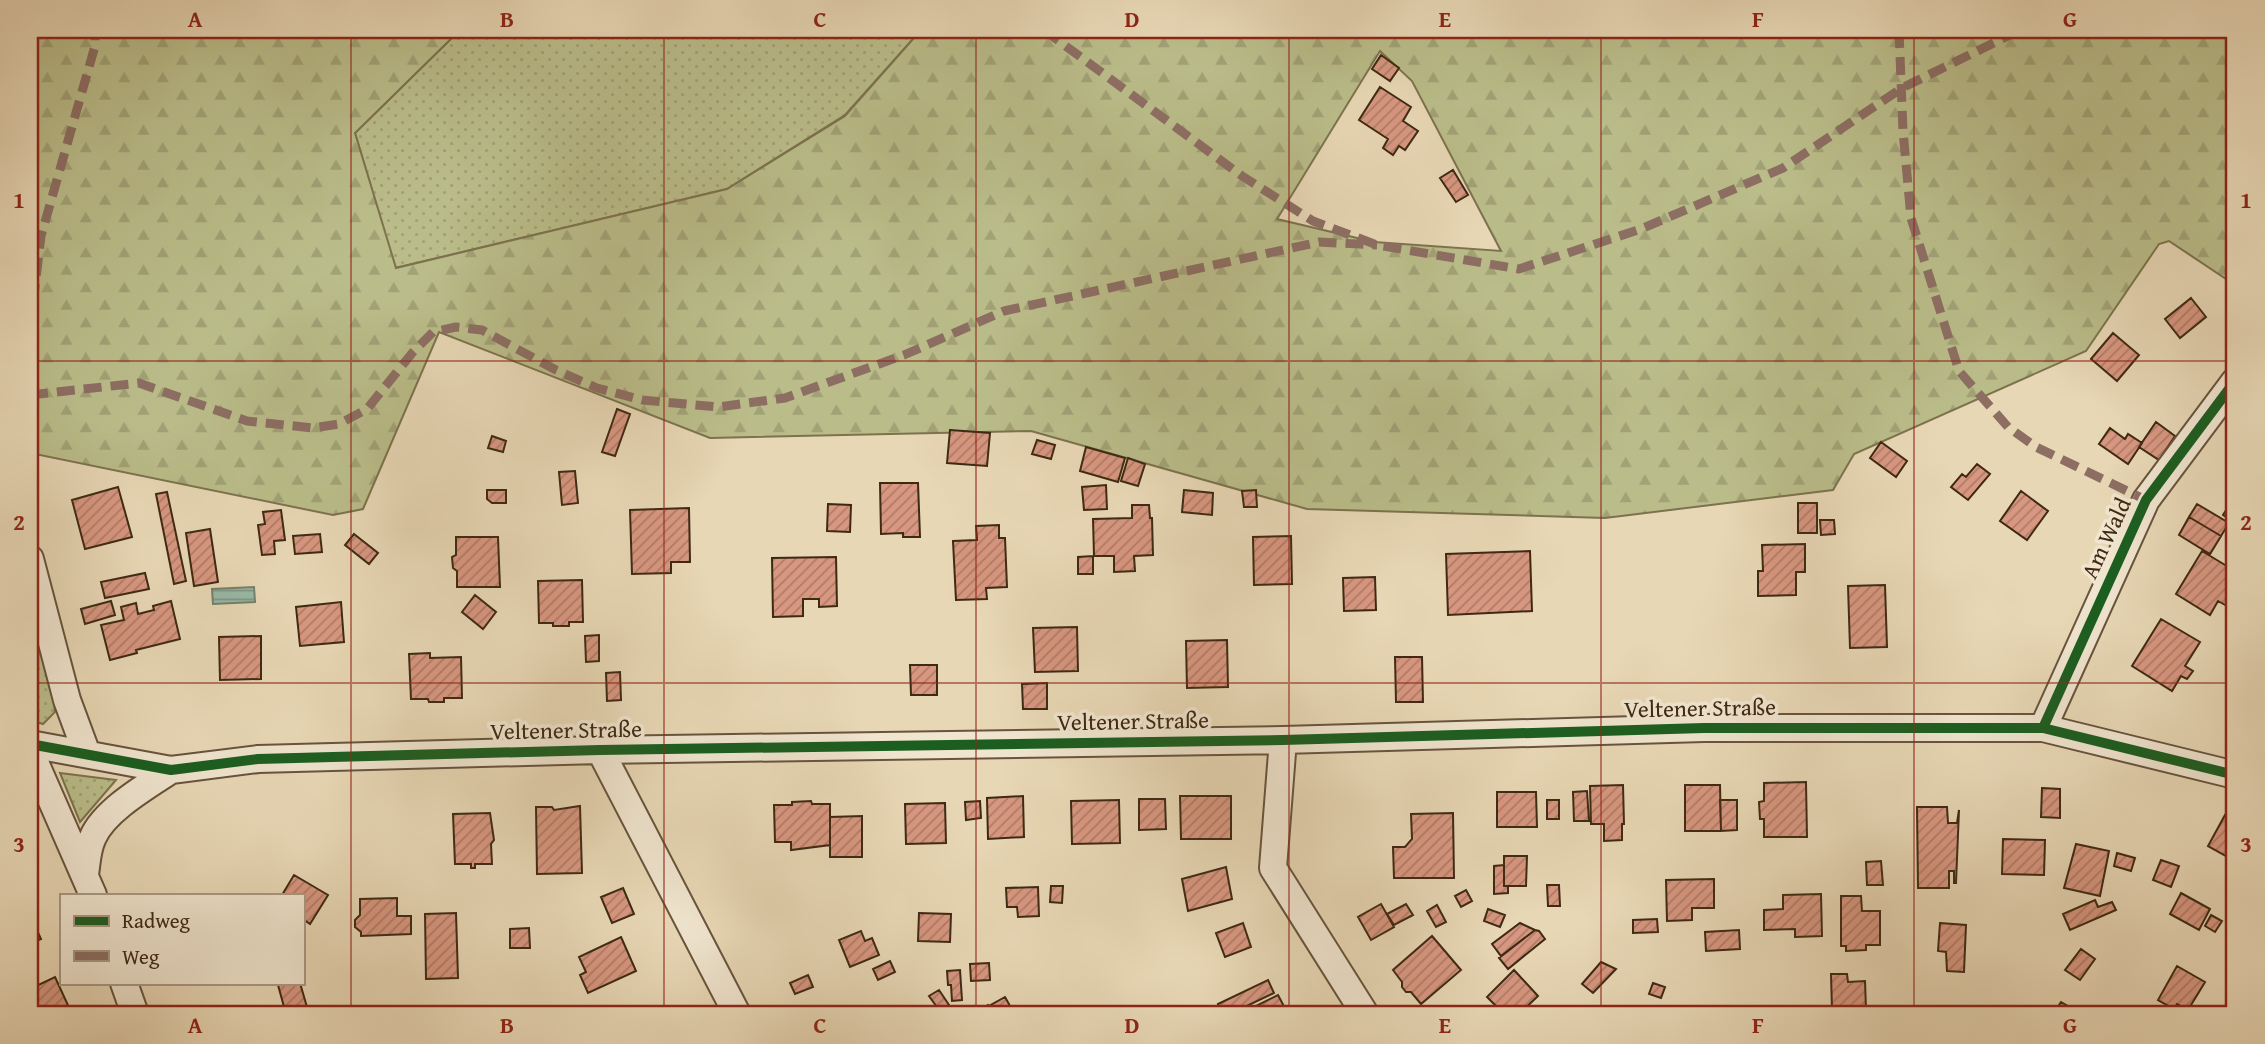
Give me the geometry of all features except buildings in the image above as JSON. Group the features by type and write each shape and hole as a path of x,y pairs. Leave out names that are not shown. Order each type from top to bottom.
{"street":[{"name":"Am Wald","path":"2042,728 2146,500 2235,381"},
{"path":"30,559 67,700 87,754"},
{"name":"Veltener Straße","path":"30,744 171,770 258,759 600,750 1283,740 1704,727 2042,728 2235,775"},
{"path":"1283,740 1273,868 1365,1014"},
{"path":"600,750 737,1014"},
{"path":"30,751 89,885"},
{"path":"89,885 87,854 93,835 111,813 171,770"},
{"path":"124,984 135,1014"}],"green space":[{"path":"30,30 460,30 355,133 396,268 727,189 845,116 921,30 2235,30 2235,276 2229,281 2169,241 2159,244 2086,351 1854,454 1833,490 1605,518 1307,509 1031,431 710,438 439,332 363,509 333,515 30,453","holes":["1380,51 1412,81 1501,251 1374,242 1277,219"]},
{"path":"460,30 921,30 845,115 727,189 395,268 355,133"},
{"path":"30,594 52,681 55,712 43,724 30,720"},
{"path":"60,773 116,780 80,822"}],"shaded area":[{"path":"254,587 255,602 213,604 212,589"}],"marked path":[{"path":"30,329 41,236 95,46 95,30"},
{"path":"1044,30 1242,176 1313,221 1377,245 1519,269 1641,229 1783,168 1902,88 2020,30"},
{"path":"1899,30 1903,131 1911,218 1959,371 2008,427 2036,447 2146,500"},
{"path":"30,395 139,383 247,421 313,428 339,424 367,409 413,352 433,332 456,327 482,330 556,370 597,388 642,400 718,407 785,398 904,355 1004,311 1319,242 1377,245"}],"cycle path":[{"path":"2043,728 2146,500 2235,381"},
{"path":"30,744 171,770 258,759 600,750 1283,740 1704,728 2043,728 2235,775"}]}
